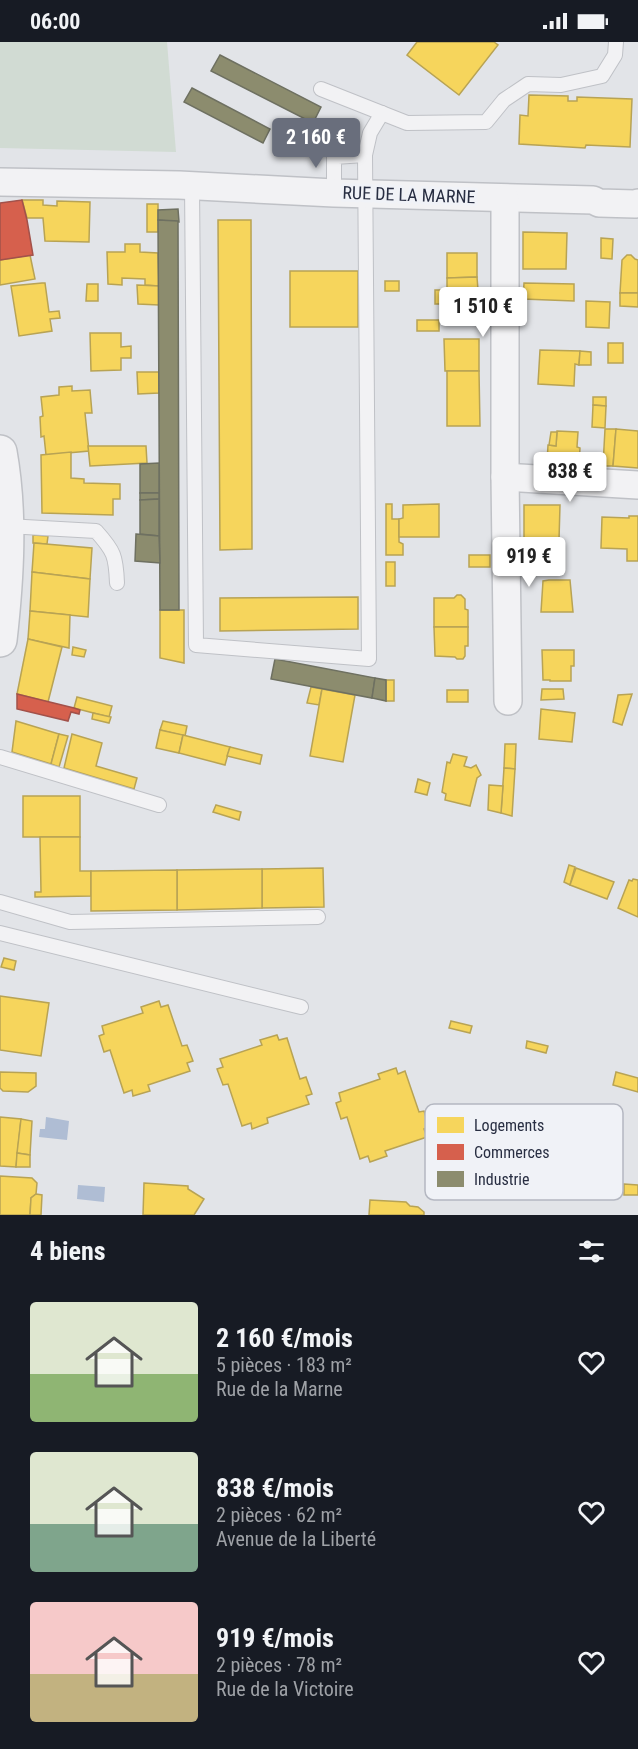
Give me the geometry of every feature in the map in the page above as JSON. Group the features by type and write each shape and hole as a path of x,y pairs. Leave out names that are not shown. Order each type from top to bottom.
{"street":[{"name":"RUE DE LA MARNE","path":"0,182 192,185 334,193 638,203"},
{"path":"505,199 508,700"},
{"path":"0,452 7,526 1,630"},
{"path":"505,477 638,485"}],"lane":[{"path":"321,89 407,123 486,122 504,99 528,84 561,85 603,76 615,55 616,42"},
{"path":"192,185 196,645 369,659 365,155 370,133 382,113"},
{"path":"334,193 334,157 365,155"},
{"path":"7,526 96,531 110,547 116,561 117,583"},
{"path":"0,757 159,805"},
{"path":"0,902 70,922 318,917"},
{"path":"0,933 301,1007"}],"shaded area":[{"path":"0,42 167,42 176,152 0,148"}],"water":[{"path":"46,1117 69,1121 67,1140 39,1137 40,1129 45,1129"},
{"path":"78,1185 105,1187 104,1202 77,1199"}],"building: Logements":[{"path":"417,42 494,42 498,45 459,95 407,55"},
{"path":"529,95 568,96 568,101 577,101 577,97 632,99 630,147 586,145 585,148 519,144 520,115 528,116"},
{"path":"22,200 43,200 43,205 57,206 57,201 90,202 89,242 45,241 43,218 27,218"},
{"path":"147,204 158,204 158,232 147,232"},
{"path":"218,220 251,220 252,549 220,550"},
{"path":"523,232 567,233 566,269 523,269"},
{"path":"601,238 613,239 612,259 601,258"},
{"path":"125,244 140,244 140,252 158,253 159,286 145,285 145,279 122,278 122,285 108,284 107,252 125,252"},
{"path":"447,253 477,253 477,277 447,278"},
{"path":"30,255 35,279 0,285 0,260"},
{"path":"627,255 638,260 638,293 620,293 622,260"},
{"path":"290,271 358,271 358,327 290,327"},
{"path":"477,277 478,290 447,290 447,278"},
{"path":"385,281 399,281 399,291 385,291"},
{"path":"45,283 49,312 59,311 60,318 50,319 52,331 19,336 11,286"},
{"path":"524,283 574,284 574,301 523,299"},
{"path":"87,284 98,284 98,301 86,301"},
{"path":"137,285 159,286 159,305 138,304"},
{"path":"435,290 447,290 447,304 435,304"},
{"path":"447,290 479,290 479,318 447,318"},
{"path":"620,293 638,293 638,307 620,306"},
{"path":"586,301 610,302 609,328 586,327"},
{"path":"417,320 439,320 439,331 417,331"},
{"path":"90,333 121,333 121,347 131,346 131,358 121,358 121,370 91,371"},
{"path":"444,339 479,339 479,371 445,371"},
{"path":"608,343 623,343 623,363 608,363"},
{"path":"540,350 580,351 579,365 575,364 574,386 538,384"},
{"path":"580,351 591,352 591,365 579,365"},
{"path":"447,371 479,371 480,426 447,426"},
{"path":"137,372 159,372 159,393 138,394"},
{"path":"72,386 72,391 90,390 92,413 85,413 89,451 46,455 44,436 41,437 40,417 43,416 41,397 59,395 59,387"},
{"path":"593,397 606,397 606,406 593,405"},
{"path":"593,405 606,406 605,428 592,427"},
{"path":"605,429 616,429 613,466 603,466"},
{"path":"616,429 638,431 638,468 613,466"},
{"path":"557,431 578,432 579,464 547,462 548,445 556,446"},
{"path":"551,432 557,432 556,446 549,445"},
{"path":"88,446 146,446 147,463 90,466"},
{"path":"71,452 71,478 84,479 84,483 120,484 120,499 113,499 113,515 42,513 41,455"},
{"path":"386,504 392,504 392,519 399,519 399,542 403,544 403,555 386,555"},
{"path":"439,504 439,537 399,537 399,519 403,518 403,505"},
{"path":"524,505 560,505 559,540 524,539"},
{"path":"629,516 638,516 638,561 627,561 627,549 601,548 602,517 629,518"},
{"path":"33,535 48,536 47,544 33,543"},
{"path":"524,539 539,539 539,561 524,561"},
{"path":"34,543 92,548 90,579 32,572"},
{"path":"469,555 490,555 490,567 469,567"},
{"path":"386,562 395,562 395,586 386,586"},
{"path":"32,572 90,579 88,617 30,611"},
{"path":"570,580 573,612 541,612 543,581"},
{"path":"457,595 465,599 465,609 468,610 468,627 434,627 434,598 454,598"},
{"path":"358,597 358,629 220,631 220,598"},
{"path":"160,610 184,610 184,663 160,658"},
{"path":"30,611 70,615 69,648 28,639"},
{"path":"434,627 468,627 468,646 465,646 463,659 435,656"},
{"path":"28,639 62,647 48,702 17,694"},
{"path":"73,647 86,650 84,657 72,655"},
{"path":"542,650 574,650 571,681 543,680"},
{"path":"386,680 394,680 394,701 386,701"},
{"path":"311,687 322,689 319,705 307,703"},
{"path":"322,689 355,695 343,762 310,756"},
{"path":"542,689 563,689 564,699 541,700"},
{"path":"447,690 468,690 468,702 447,702"},
{"path":"632,694 622,725 613,722 618,695"},
{"path":"77,697 112,706 109,717 74,708"},
{"path":"541,709 575,713 572,742 539,739"},
{"path":"93,713 111,717 109,723 92,719"},
{"path":"16,721 59,734 51,764 12,752"},
{"path":"163,721 187,726 185,736 160,730"},
{"path":"160,730 183,735 179,753 156,748"},
{"path":"59,734 68,736 59,767 51,764"},
{"path":"72,734 102,743 96,766 137,778 134,789 64,768"},
{"path":"183,735 230,747 225,765 179,753"},
{"path":"505,744 516,744 515,769 504,768"},
{"path":"230,747 262,755 260,764 227,756"},
{"path":"453,754 467,757 464,766 471,768 476,765 481,775 477,778 470,806 445,800 446,794 442,792 447,762 450,763"},
{"path":"504,768 515,769 512,816 501,813"},
{"path":"418,779 430,783 427,795 415,792"},
{"path":"489,785 503,786 501,813 488,810"},
{"path":"23,796 80,796 80,837 23,837"},
{"path":"216,805 241,812 239,820 213,812"},
{"path":"40,837 80,837 80,871 91,871 91,896 35,897 35,892 41,892"},
{"path":"569,865 575,867 570,885 564,882"},
{"path":"323,868 324,907 262,908 262,869"},
{"path":"576,868 614,882 607,899 570,885"},
{"path":"262,869 262,908 177,910 177,870"},
{"path":"177,870 177,910 91,911 91,871"},
{"path":"629,880 638,880 638,917 618,908"},
{"path":"4,958 16,961 14,970 1,967"},
{"path":"0,996 49,1003 41,1056 0,1050"},
{"path":"159,1001 161,1007 168,1005 182,1046 187,1045 193,1061 187,1063 190,1071 148,1085 150,1091 133,1096 132,1090 124,1093 110,1050 104,1052 99,1036 104,1034 102,1026 143,1013 141,1007"},
{"path":"451,1021 472,1026 470,1033 449,1028"},
{"path":"277,1035 279,1040 287,1038 300,1079 306,1077 312,1094 306,1096 309,1104 267,1118 268,1123 252,1129 251,1123 242,1126 228,1084 223,1085 217,1069 223,1067 220,1059 262,1045 260,1040"},
{"path":"527,1041 548,1046 546,1053 526,1048"},
{"path":"396,1068 398,1074 405,1071 419,1112 424,1111 425,1114 425,1138 385,1151 387,1156 370,1162 368,1156 360,1159 347,1117 341,1119 336,1103 341,1101 339,1093 380,1079 378,1074"},
{"path":"0,1072 36,1073 36,1086 28,1092 3,1091 0,1088"},
{"path":"616,1072 638,1078 638,1092 613,1085"},
{"path":"0,1117 21,1119 16,1167 0,1166"},
{"path":"21,1119 32,1121 30,1155 17,1153"},
{"path":"17,1153 30,1155 30,1167 16,1167"},
{"path":"0,1176 32,1178 37,1183 36,1194 31,1198 30,1215 0,1215"},
{"path":"144,1183 188,1186 188,1189 204,1199 194,1215 143,1215"},
{"path":"624,1184 638,1185 638,1195 624,1195"},
{"path":"36,1194 42,1195 41,1215 30,1215 31,1198"},
{"path":"370,1200 406,1202 410,1206 418,1207 424,1215 369,1215"}],"building: Commerces":[{"path":"22,200 33,255 0,260 0,203"},
{"path":"17,694 74,708 80,710 79,714 71,712 68,721 17,709"}],"building: Industrie":[{"path":"220,55 321,107 313,123 211,71"},
{"path":"192,88 270,129 263,143 184,102"},
{"path":"178,209 179,222 158,220 158,210"},
{"path":"158,220 178,221 179,610 160,610"},
{"path":"159,463 159,493 140,493 140,464"},
{"path":"140,493 159,493 159,499 140,500"},
{"path":"159,499 159,536 140,534 140,500"},
{"path":"136,534 159,536 160,563 135,561"},
{"path":"275,659 375,678 372,698 271,679"},
{"path":"375,678 386,680 386,701 372,698"}]}
